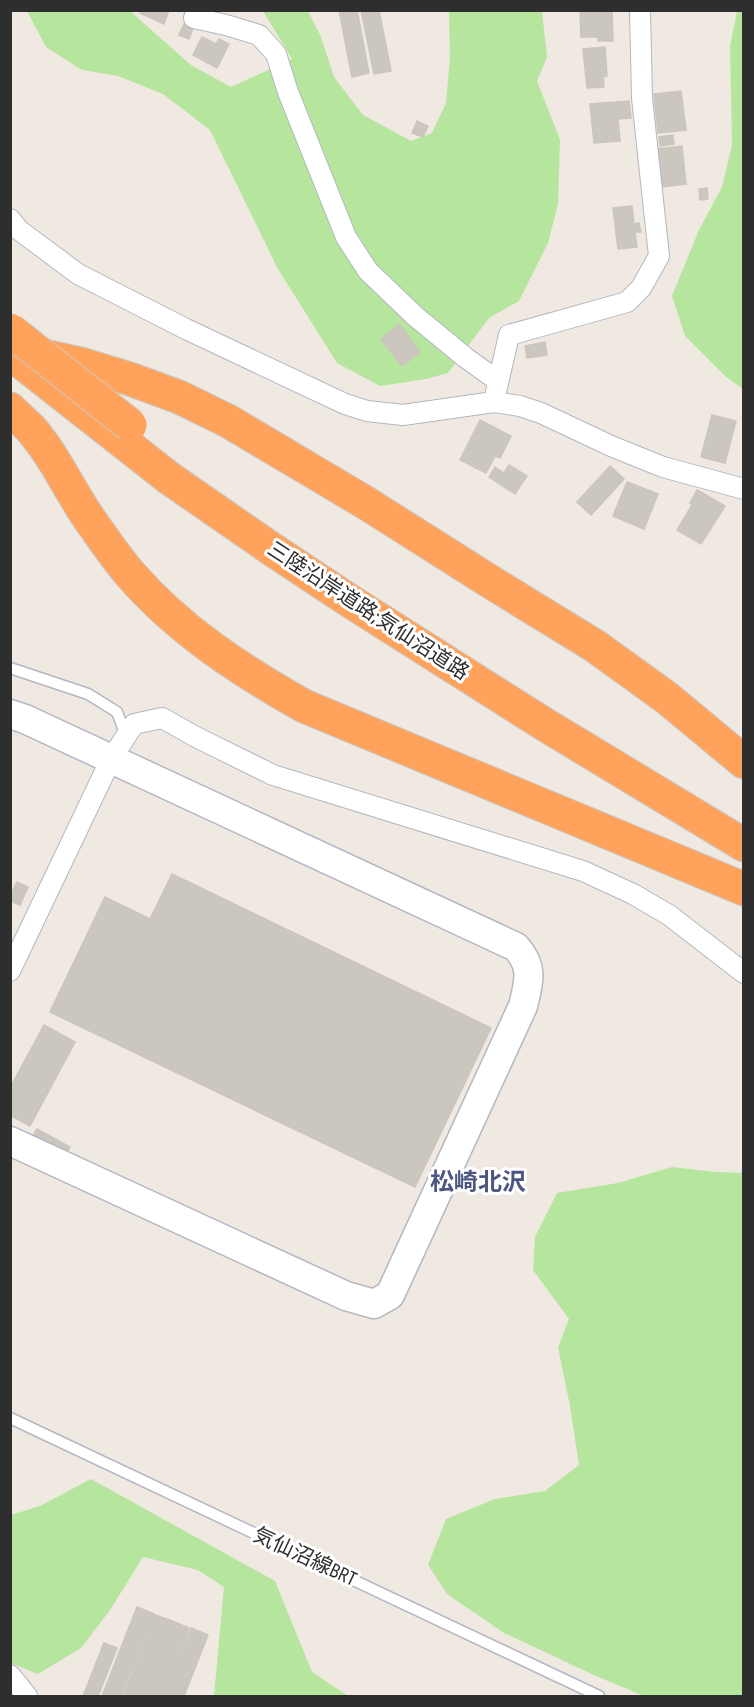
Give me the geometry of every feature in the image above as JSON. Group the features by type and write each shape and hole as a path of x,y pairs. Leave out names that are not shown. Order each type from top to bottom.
{"highway":[{"name":"三陸沿岸道路;気仙沼道路","path":"10,330 207,505 350,601 554,730 744,845"},
{"name":"三陸沿岸道路;気仙沼道路","path":"10,352 124,432 424,626 744,821"},
{"path":"10,352 44,355 130,379 179,397 228,421 356,497 595,646 667,698 744,762"},
{"path":"10,409 31,429 57,465 88,518 130,575 177,621 220,655 304,706 744,889"}],"street":[{"path":"494,402 509,335 627,302 641,288 659,256 642,98 640,10"},
{"path":"194,18 259,35 276,54 288,92 346,237 368,271 415,316 498,381"},
{"path":"10,219 19,230 78,274 196,334 345,404 367,411 403,415 494,402 520,406 541,413 611,446 663,467 744,489"},
{"path":"10,714 118,748 516,947 524,956 530,977 523,1006 390,1295 374,1304 346,1296 10,1141"},
{"path":"10,971 118,748 134,723 162,718 273,776 583,871 633,894 669,915 744,973"},
{"path":"10,1675 27,1696"}],"lane":[{"path":"10,668 88,694 117,712 118,748"},
{"name":"気仙沼線BRT","path":"10,1419 599,1696"}],"green space":[{"path":"27,11 130,11 191,65 231,87 292,59 263,11 308,11 321,37 334,77 363,115 411,141 432,133 446,103 450,58 449,11 542,11 547,57 537,81 560,140 558,204 548,243 519,301 489,318 448,373 380,386 337,363 278,269 210,130 163,94 118,76 82,70 46,47"},
{"path":"737,11 744,11 743,389 725,376 685,336 672,296 699,230 722,187 732,145 730,46"},
{"path":"672,1167 743,1173 743,1696 644,1696 504,1633 447,1594 428,1565 446,1519 495,1499 545,1491 579,1465 558,1347 569,1319 533,1270 535,1237 557,1193 618,1183"},
{"path":"91,1479 275,1581 312,1672 348,1696 214,1696 224,1587 198,1570 143,1557 110,1610 81,1648 38,1674 11,1663 11,1515 40,1506"}],"building":[{"path":"141,10 169,10 164,24 140,13"},
{"path":"339,10 357,10 369,73 352,77"},
{"path":"361,10 379,10 391,71 374,74"},
{"path":"580,10 612,10 613,41 598,41 598,37 581,37"},
{"path":"184,24 193,28 189,39 179,35"},
{"path":"202,37 216,44 219,39 229,44 217,68 193,55"},
{"path":"605,47 607,76 603,77 604,87 587,88 583,49"},
{"path":"681,91 686,130 658,133 654,94"},
{"path":"629,101 631,118 618,119 620,141 594,143 590,104"},
{"path":"417,121 428,126 423,137 412,133"},
{"path":"673,135 674,144 660,146 659,137"},
{"path":"682,146 686,184 662,187 657,149"},
{"path":"707,188 708,199 700,200 699,189"},
{"path":"632,206 634,224 639,223 641,232 635,232 637,247 618,249 613,208"},
{"path":"399,324 420,352 402,366 381,339"},
{"path":"545,342 547,355 527,358 525,346"},
{"path":"712,415 736,421 725,463 701,457"},
{"path":"480,420 511,436 500,458 495,456 486,473 460,460"},
{"path":"509,465 527,476 515,494 489,477 495,467 504,473"},
{"path":"610,466 624,479 591,515 577,502"},
{"path":"627,482 658,494 644,529 613,516"},
{"path":"697,490 725,506 701,544 677,530 692,505 690,503"},
{"path":"172,874 491,1028 415,1187 50,1012 105,897 150,919"},
{"path":"17,882 28,887 20,905 10,901"},
{"path":"44,1025 75,1042 30,1126 10,1115 10,1088"},
{"path":"37,1129 70,1147 62,1161 29,1143"},
{"path":"137,1607 154,1614 121,1696 102,1696"},
{"path":"155,1615 172,1621 142,1696 123,1696"},
{"path":"172,1621 189,1628 163,1696 143,1696"},
{"path":"191,1628 208,1635 184,1696 164,1696"},
{"path":"104,1643 117,1648 98,1696 83,1696"}],"district":[{"name":"松崎北沢","path":"478,1182"}]}
